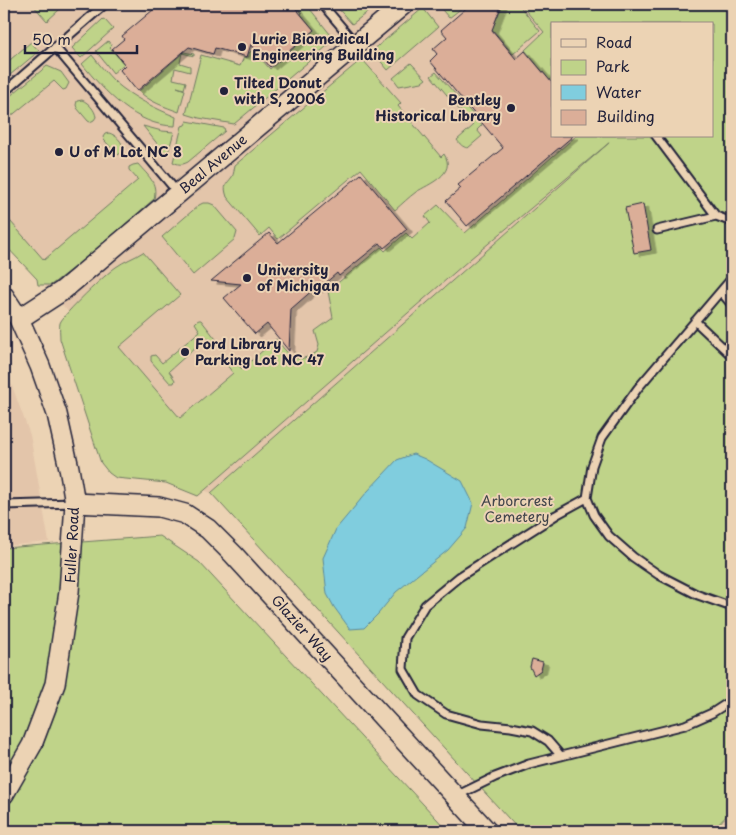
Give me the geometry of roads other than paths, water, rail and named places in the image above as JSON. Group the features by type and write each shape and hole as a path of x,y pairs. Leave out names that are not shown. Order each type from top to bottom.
{"street":[{"name":"Beal Avenue","path":"19,319 62,290 404,4"},
{"name":"Fuller Road","path":"4,296 19,319 40,366 57,414 75,503 69,592 55,684 32,745 4,794"},
{"name":"Glazier Way","path":"75,503 159,507 185,514 208,529 234,554 487,831"}],"lane":[{"path":"4,92 105,4"},
{"path":"322,4 356,44"},
{"path":"55,47 179,193"},
{"path":"658,138 716,216 732,222"},
{"path":"657,230 716,216"},
{"path":"732,278 638,388 602,438 592,466 587,498 594,515 609,536 633,557 659,575 698,595 732,607"},
{"path":"721,292 732,305"},
{"path":"695,321 732,356"},
{"path":"561,756 548,741 532,732 511,727 482,724 446,714 418,695 403,670 405,638 426,605 459,578 587,498"},
{"path":"4,505 75,503"},
{"path":"455,796 495,776 529,764 685,725 712,713 732,700"}],"water":[{"path":"413,454 462,481 473,503 467,528 448,550 396,592 364,628 350,629 327,594 323,558 336,529 367,492 397,460"}],"place":[{"name":"Lurie Biomedical Engineering Building","path":"242,47"},
{"name":"Tilted Donut with S, 2006","path":"224,91"},
{"name":"Bentley Historical Library","path":"511,108"},
{"name":"U of M Lot NC 8","path":"59,152"},
{"name":"University of Michigan","path":"247,278"},
{"name":"Ford Library Parking Lot NC 47","path":"185,352"}],"park label":[{"name":"Arborcrest Cemetery","path":"517,510"}]}
